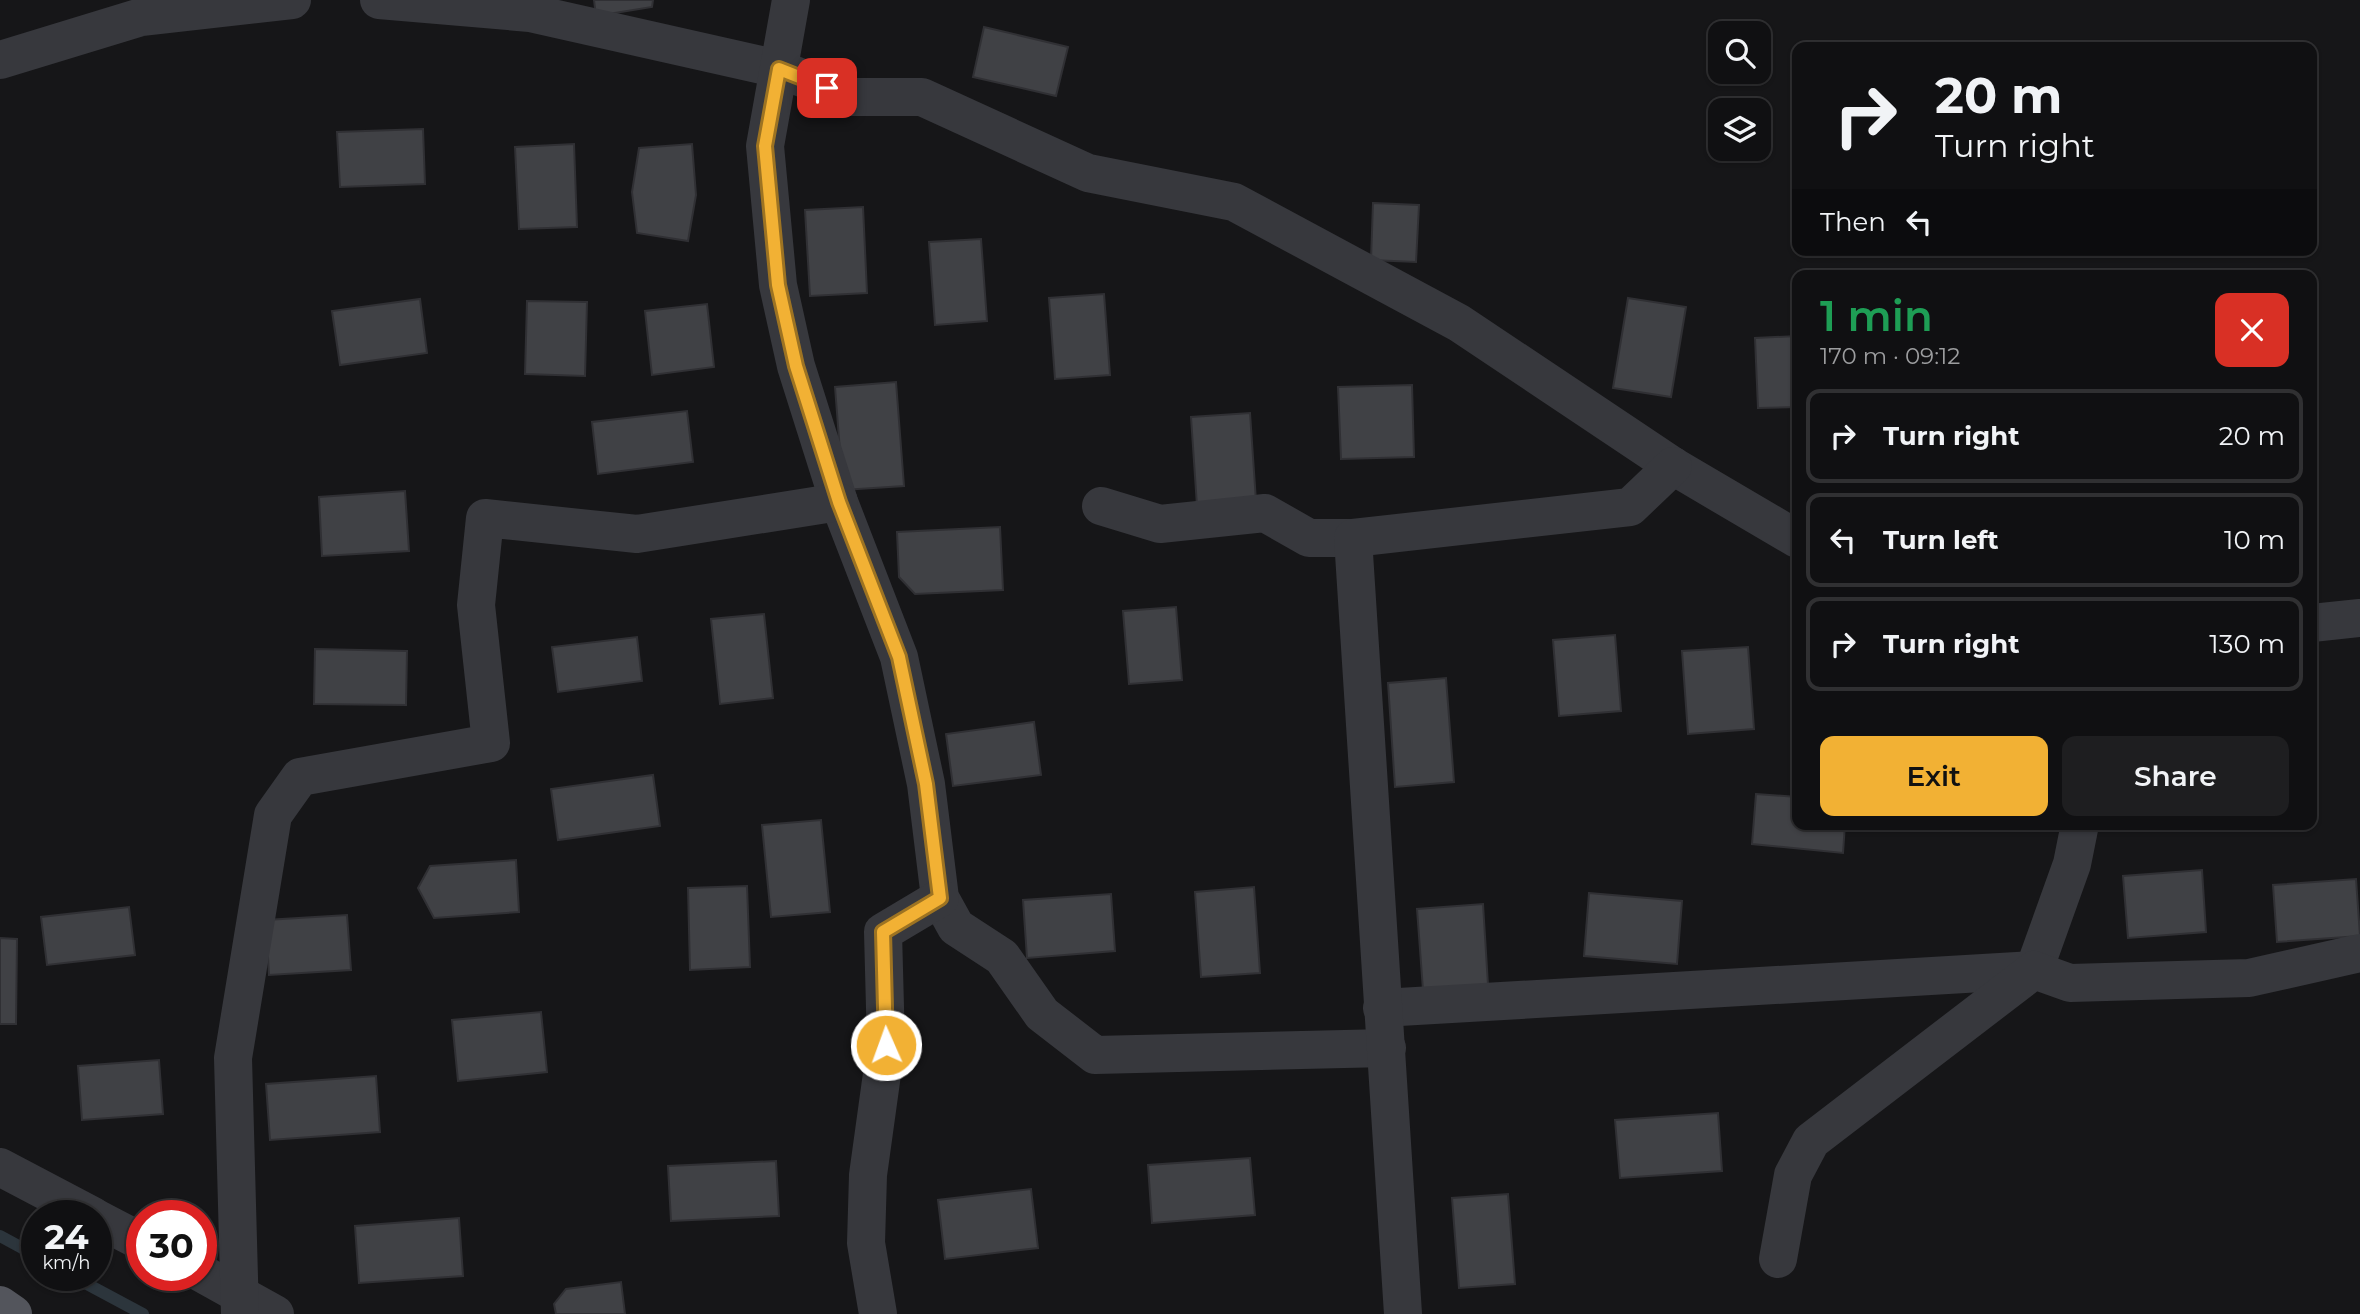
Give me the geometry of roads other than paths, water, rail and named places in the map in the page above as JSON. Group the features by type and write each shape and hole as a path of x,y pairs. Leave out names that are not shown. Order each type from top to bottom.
{"main road":[{"path":"0,1305 13,1314"}],"street":[{"path":"0,60 141,17 292,0"},
{"path":"379,0 530,13 779,69 850,97 922,97 1088,173 1234,202 1459,323 1673,466 1792,536"},
{"path":"791,0 765,146 778,285 796,366 839,502 899,657 926,784 940,898 956,928 1002,957 1042,1014 1095,1055 1387,1048"},
{"path":"1101,506 1160,524 1265,513 1309,538 1353,538 1630,507 1673,466"},
{"path":"239,1303 233,1058 273,815 300,777 491,743 476,606 485,518 637,534 839,502"},
{"path":"1353,538 1403,1314"},
{"path":"2317,622 2360,618"},
{"path":"1778,1259 1793,1175 1811,1141 2034,970 2072,864 2079,830"},
{"path":"878,1314 866,1243 868,1175 886,1045 883,932 940,898"},
{"path":"1382,1008 2034,970 2070,983 2249,978 2360,953"},
{"path":"0,1167 63,1200"},
{"path":"217,1286 239,1303 275,1314"}],"waterway":[{"path":"0,1236 21,1247"},
{"path":"100,1291 143,1314"}]}
